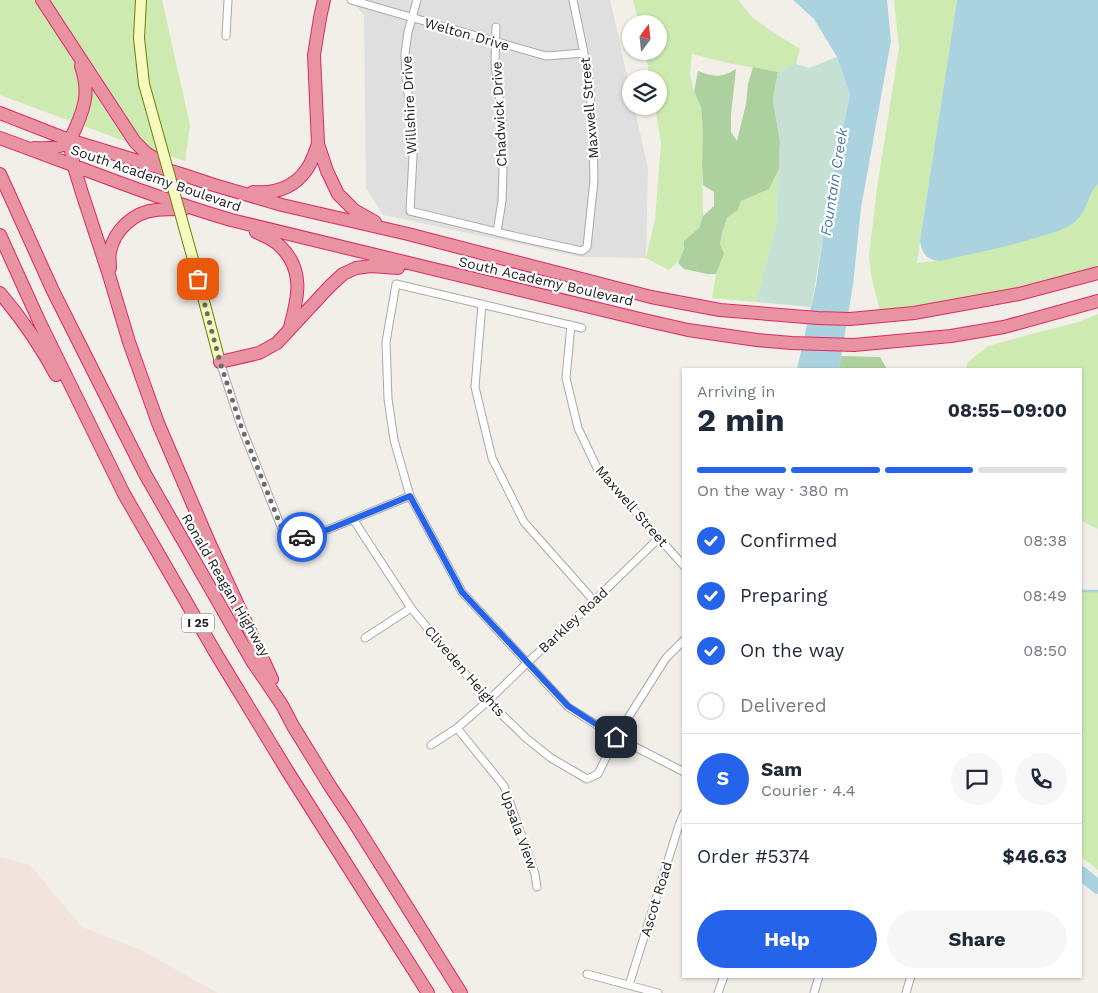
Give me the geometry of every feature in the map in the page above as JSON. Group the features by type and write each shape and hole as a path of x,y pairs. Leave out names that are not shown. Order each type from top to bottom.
{"highway":[{"path":"42,0 95,78 135,142 146,153 184,175"},
{"path":"324,0 314,56 318,144 326,171 338,194 354,210 376,222 408,234"},
{"path":"79,56 86,80 82,112 70,140 74,167 129,342 158,423 282,705"},
{"name":"South Academy Boulevard","path":"0,113 70,140 282,205 408,234 651,297 720,310 818,318 850,319 879,317 930,311 1019,294 1098,273"},
{"name":"South Academy Boulevard","path":"0,138 74,167 192,209 231,220 644,320 726,336 807,344 854,345 886,343 951,336 1004,327 1098,301"},
{"path":"28,148 51,148 60,146 70,140"},
{"path":"214,185 262,193 285,189 308,169 318,144"},
{"name":"Ronald Reagan Highway","path":"0,174 53,291 145,474 252,661 282,705 330,786 461,993"},
{"path":"109,275 110,251 117,235 126,223 141,214 156,210 192,209"},
{"path":"231,220 269,238 279,245 293,264 298,289 297,304 288,332"},
{"name":"I 25","path":"0,235 40,323 124,494 215,652 288,772 428,993"},
{"path":"220,362 259,353 277,343 330,286 343,274 356,268 371,266 440,272"},
{"path":"0,293 36,339 74,406 99,444"}],"street":[{"path":"141,0 139,38 144,84 220,362 241,426 282,529 294,538 310,537 410,496"},
{"path":"226,36 228,0"},
{"name":"Welton Drive","path":"351,0 546,56 584,53"},
{"name":"Willshire Drive","path":"417,0 405,54 413,156 410,211 497,232"},
{"name":"Maxwell Street","path":"497,232 582,251 587,247 594,180 593,135 590,90 572,0"},
{"name":"Chadwick Drive","path":"496,27 496,63 502,120 503,169 502,201 497,232"},
{"path":"582,328 396,284 386,342 388,399 394,440 410,496 462,592 568,706 616,737 682,771"},
{"path":"482,304 475,387 492,458 524,522 594,601"},
{"name":"Maxwell Street","path":"571,326 566,378 578,428 598,470 682,564"},
{"name":"Cliveden Heights","path":"353,519 411,608 488,701 526,738 551,758 587,779 598,774 616,737"},
{"name":"Barkley Road","path":"431,745 457,728 488,701 659,538"},
{"path":"365,638 411,608"},
{"path":"616,737 666,658 682,642"},
{"name":"Upsala View","path":"457,728 504,786 538,887"},
{"name":"Ascot Road","path":"629,985 682,818"},
{"path":"587,974 658,993"},
{"path":"718,993 723,978"},
{"path":"814,993 818,978"},
{"path":"906,993 910,978"}],"shaded area":[{"path":"350,0 610,0 622,60 626,70 622,70 622,115 636,115 648,168 646,258 581,257 383,215 366,188 364,15"},
{"path":"0,857 30,865 82,927 143,951 218,993 0,993"}],"green space":[{"path":"0,0 162,0 190,125 185,161 127,142 0,95"},
{"path":"633,0 738,0 752,17 800,49 796,64 778,72 732,64 692,54 690,75 694,92 701,107 703,133 703,216 699,228 684,241 681,257 669,270 646,258 655,219 661,144 656,115 667,115 667,70 648,70 647,60 668,60 668,15 637,15"},
{"path":"894,0 957,0 917,263 941,261 1082,214 1092,192 1098,184 1098,265 1015,291 941,305 880,310 872,280 869,256 877,188 899,48"},
{"path":"837,57 850,95 835,168 811,307 756,302 776,224 780,141 773,100 778,72 796,64 809,68"},
{"path":"753,67 778,72 773,100 780,141 779,169 769,189 741,201 738,210 727,218 720,244 724,254 716,274 684,269 678,263 684,249 684,241 699,228 703,216 714,206 714,192 703,185 701,107 694,92 698,71 718,76 736,69 731,132 737,141"},
{"path":"779,169 776,224 756,302 712,298 716,274 724,255 720,244 727,218 738,210 741,201 769,189"},
{"path":"1098,314 1098,529 1082,521 1082,368 966,368 968,362 988,346 1078,322"},
{"path":"841,356 880,357 886,368 839,368"},
{"path":"1082,591 1098,591 1098,870 1082,858"}],"water":[{"path":"793,0 887,0 891,41 861,208 853,285 839,368 797,368 816,285 830,191 850,95 837,57 814,19"},
{"path":"957,0 1098,0 1098,184 1074,223 1054,233 940,261 928,258 922,249 920,241"}],"waterway":[{"path":"1082,591 1098,591"},
{"name":"Fountain Creek","path":"1082,874 1098,887"}],"way so far":[{"path":"198,279 220,362 241,426 282,529 294,538 302,537"}],"route":[{"path":"302,537 310,537 410,496 462,592 568,706 616,737"}]}
